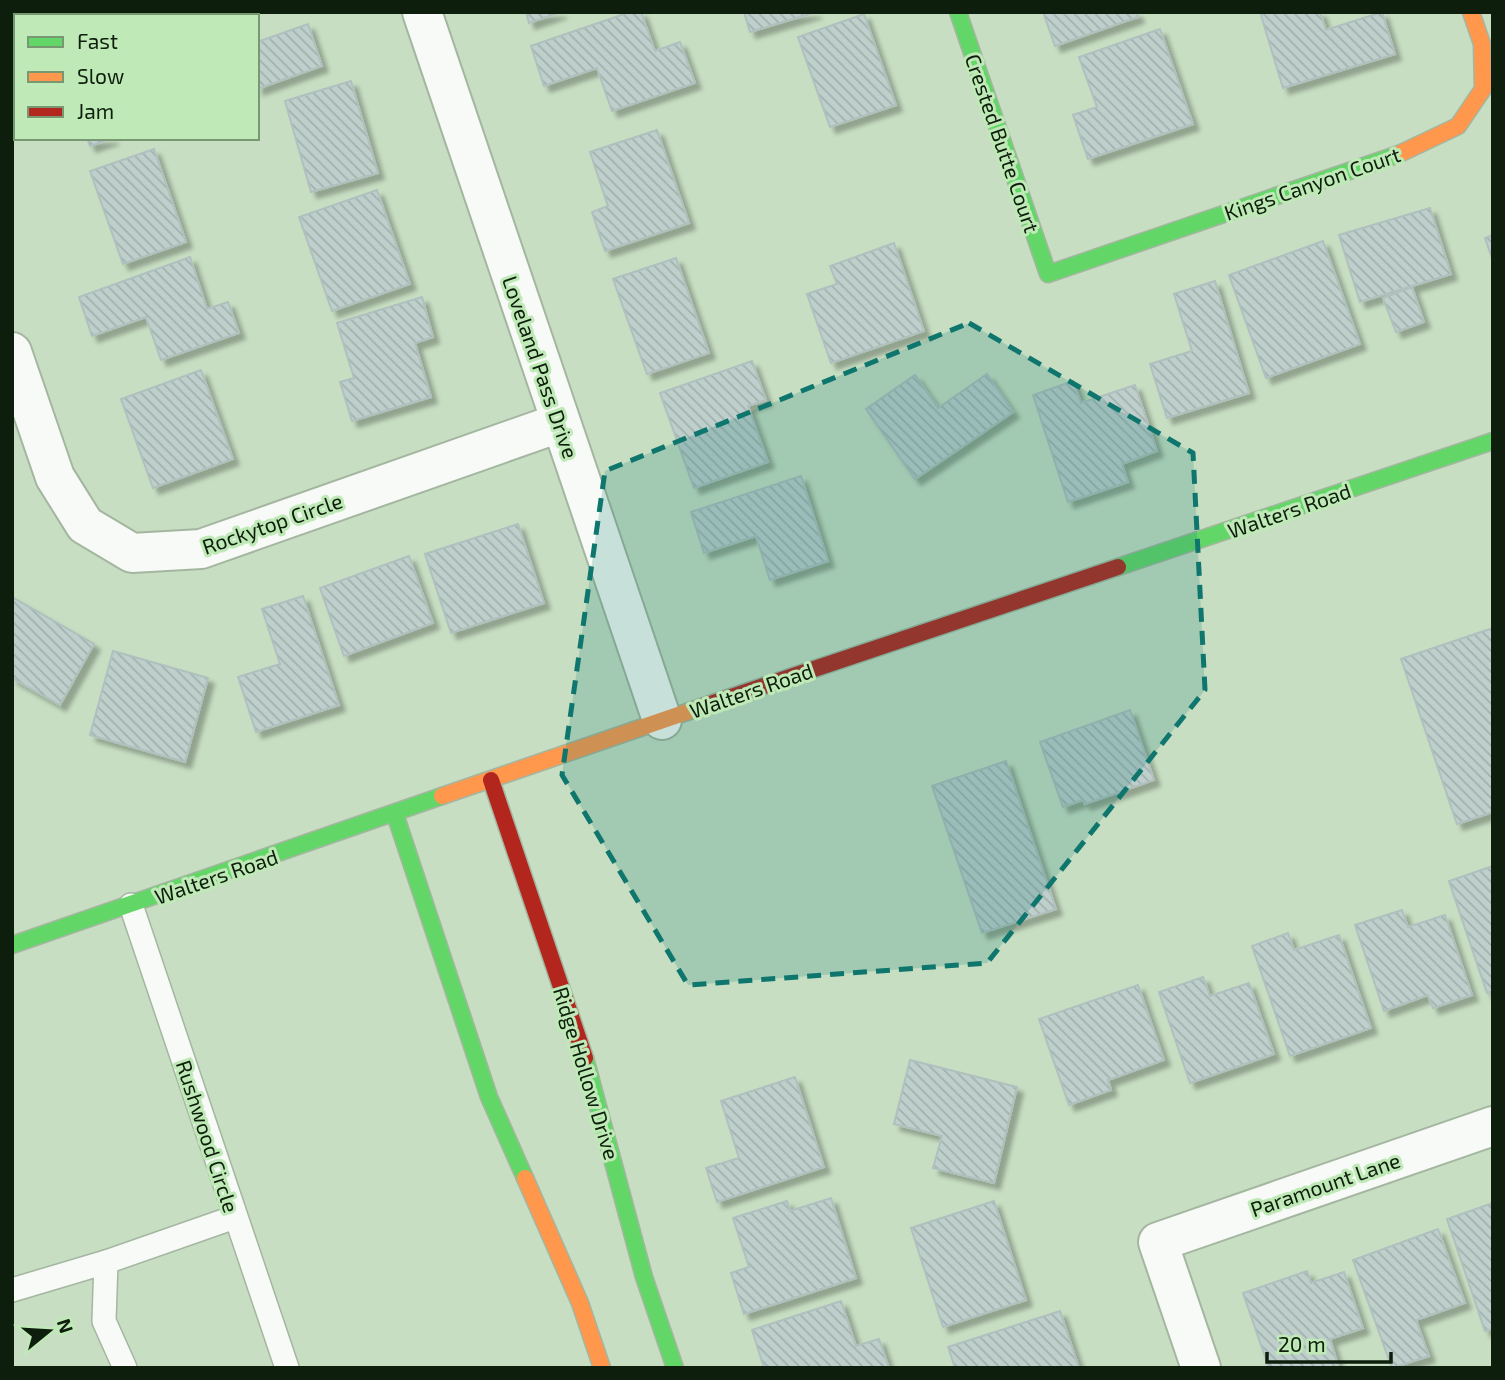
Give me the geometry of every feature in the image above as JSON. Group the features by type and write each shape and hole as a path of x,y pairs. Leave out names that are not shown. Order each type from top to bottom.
{"street":[{"name":"Loveland Pass Drive","path":"422,12 559,423 662,720"},
{"name":"Crested Butte Court","path":"958,12 1048,274"},
{"name":"Kings Canyon Court","path":"1048,274 1404,152 1458,126 1483,89 1482,44 1471,12"},
{"name":"Rockytop Circle","path":"12,352 55,478 85,525 132,553 201,549 559,423"},
{"name":"Walters Road","path":"12,945 662,720 1493,441"},
{"name":"Ridge Hollow Drive","path":"491,780 585,1057 644,1277 675,1368"},
{"path":"395,814 489,1097 580,1303 602,1368"},
{"name":"Paramount Lane","path":"1201,1368 1158,1242 1493,1126"}],"lane":[{"name":"Rushwood Circle","path":"131,905 287,1368"},
{"path":"12,1290 106,1262 235,1217"},
{"path":"106,1262 104,1321 125,1368"}],"highlighted area":[{"path":"969,323 1193,453 1205,690 987,963 688,985 562,775 605,471"}],"building":[{"path":"244,12 244,14 202,14"},
{"path":"526,12 561,12 529,23"},
{"path":"630,12 641,12 655,51 680,42 695,83 612,111 597,68 544,86 531,46"},
{"path":"744,12 816,12 750,32"},
{"path":"1043,12 1136,12 1138,17 1055,46"},
{"path":"1260,12 1320,12 1326,30 1382,12 1395,54 1283,88"},
{"path":"864,14 896,105 830,127 798,37"},
{"path":"308,24 322,66 259,88 259,41"},
{"path":"1160,29 1193,124 1088,159 1073,115 1097,107 1079,57"},
{"path":"351,81 378,173 311,192 285,101"},
{"path":"657,130 689,223 605,251 592,212 608,206 590,152"},
{"path":"88,140 107,140 90,146"},
{"path":"154,149 186,242 123,264 90,171"},
{"path":"377,190 410,284 332,311 299,217"},
{"path":"1430,208 1451,274 1360,302 1339,235"},
{"path":"1493,235 1493,261 1485,238"},
{"path":"1323,241 1360,344 1266,378 1229,275"},
{"path":"894,243 924,331 831,363 807,294 837,284 830,266"},
{"path":"190,257 207,309 228,302 239,333 161,360 146,317 92,336 79,297"},
{"path":"676,258 709,353 647,374 613,279"},
{"path":"1215,281 1249,393 1167,418 1150,364 1192,351 1174,294"},
{"path":"1412,287 1424,322 1396,332 1383,298"},
{"path":"422,297 433,337 415,343 431,397 352,421 340,382 354,378 337,323"},
{"path":"752,361 766,400 748,406 768,462 694,488 660,393"},
{"path":"201,370 233,459 153,488 121,399"},
{"path":"987,374 1013,412 915,479 866,409 915,375 938,408"},
{"path":"1073,381 1081,403 1135,385 1157,451 1122,464 1128,482 1068,502 1033,395"},
{"path":"801,476 828,561 770,580 756,536 704,553 691,512"},
{"path":"518,524 544,603 451,633 425,554"},
{"path":"409,556 433,623 344,656 320,588"},
{"path":"303,596 339,705 256,732 238,677 280,664 262,609"},
{"path":"12,597 94,644 60,705 12,678"},
{"path":"1493,628 1493,812 1457,824 1401,659"},
{"path":"113,651 208,678 185,762 90,735"},
{"path":"1130,710 1154,780 1085,804 1083,800 1063,807 1040,742"},
{"path":"1006,761 1056,909 982,933 932,786"},
{"path":"1493,866 1493,991 1487,993 1449,881"},
{"path":"1402,910 1408,927 1445,915 1472,995 1433,1008 1428,995 1384,1011 1355,925"},
{"path":"1288,933 1294,950 1339,935 1371,1028 1290,1056 1252,946"},
{"path":"1203,977 1210,996 1249,983 1274,1054 1190,1083 1159,992"},
{"path":"1138,985 1164,1060 1108,1080 1111,1090 1069,1105 1039,1019"},
{"path":"910,1060 1017,1087 994,1183 933,1168 942,1136 894,1124"},
{"path":"795,1077 824,1167 717,1202 706,1168 739,1158 721,1101"},
{"path":"831,1198 856,1278 744,1314 731,1273 749,1267 733,1218 787,1201 790,1211"},
{"path":"994,1201 1026,1300 943,1327 911,1228"},
{"path":"1493,1203 1493,1329 1485,1331 1447,1219"},
{"path":"1438,1229 1465,1303 1416,1320 1429,1356 1392,1368 1353,1260"},
{"path":"1307,1271 1311,1283 1344,1272 1363,1328 1330,1339 1339,1368 1269,1368 1243,1293"},
{"path":"841,1301 856,1346 879,1339 889,1368 764,1368 752,1330"},
{"path":"1060,1311 1079,1368 955,1368 948,1347"}],"traffic: fast":[{"path":"958,12 1048,274 1399,154"},
{"path":"1118,567 1493,441"},
{"path":"12,945 442,796"},
{"path":"395,814 489,1097 525,1178"},
{"path":"585,1058 644,1277 675,1368"}],"traffic: slow":[{"path":"1399,154 1458,126 1483,89 1482,44 1471,12"},
{"path":"442,796 713,703"},
{"path":"525,1178 580,1303 602,1368"}],"traffic: jam":[{"path":"713,703 1118,567"},
{"path":"491,780 585,1058"}]}
